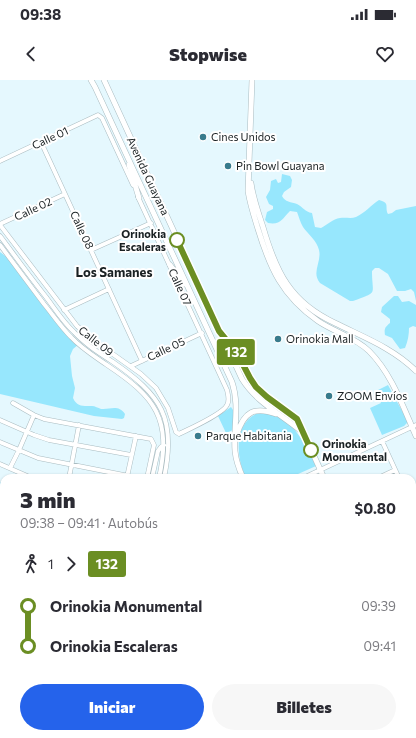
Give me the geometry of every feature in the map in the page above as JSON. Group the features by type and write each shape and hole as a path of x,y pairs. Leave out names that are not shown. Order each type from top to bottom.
{"main road":[{"name":"Avenida Guayana","path":"91,80 194,299 234,389 237,409 235,441 236,458 242,474"},
{"name":"Avenida Guayana","path":"104,80 240,374 248,388 260,400 297,427 305,436 322,474"},
{"path":"252,80 248,191 249,199 267,250 271,267 279,282 291,298 303,306 333,323 392,351 416,371"},
{"path":"122,145 139,198"},
{"path":"170,265 194,299"},
{"path":"303,306 319,321 360,344 374,356 390,379 414,426 416,436"},
{"path":"235,441 242,421 251,412 257,410 266,411 284,418"}],"street":[{"name":"Calle 01","path":"0,161 99,115"},
{"name":"Calle 07","path":"99,115 102,118 202,333 228,394 228,404 223,411 177,434"},
{"name":"Calle 08","path":"41,142 142,361"},
{"name":"Calle 02","path":"0,224 65,194"},
{"path":"91,250 151,223"},
{"name":"Calle 09","path":"0,224 77,326 96,342 131,366 151,383 161,394 168,408 177,434"},
{"path":"0,236 72,330 89,346 146,387 155,398 162,410 167,424 169,438 169,453 165,474"},
{"path":"0,245 72,338 86,350 134,384 147,396 154,406 163,432 164,446 160,474"},
{"path":"64,310 109,289"},
{"path":"219,331 237,353 252,382 267,397 297,419 305,436"},
{"name":"Calle 05","path":"131,366 202,333"},
{"path":"96,342 114,363"},
{"path":"13,403 34,415 44,418 150,439 154,443 148,474"},
{"path":"10,468 34,415"},
{"path":"0,420 49,440 131,455"},
{"path":"70,474 79,425"},
{"path":"312,474 414,426"},
{"path":"128,474 136,436"},
{"path":"382,441 397,474"},
{"path":"0,442 43,459 113,474"},
{"path":"153,474 158,450 164,446"},
{"path":"0,464 23,474"},
{"path":"386,474 395,470"}],"shaded area":[{"path":"282,174 290,176 292,180 291,187 284,192 282,196 283,198 286,201 297,204 308,212 312,213 315,227 321,228 337,219 356,217 379,200 385,202 388,214 396,210 416,206 416,301 414,292 411,289 397,291 388,274 379,268 375,268 372,271 372,292 367,296 353,301 350,301 320,283 316,275 320,254 319,250 303,227 297,212 290,211 281,221 276,223 268,223 265,220 267,212 273,209 273,206 269,204 266,197 270,190 271,181 276,179 278,183 281,182"},
{"path":"0,252 12,261 60,324 79,344 73,349 70,356 75,388 73,398 76,403 83,406 93,406 101,409 117,408 125,414 124,418 94,416 0,394"},
{"path":"394,296 398,296 402,302 409,301 416,305 416,327 413,326 409,328 405,348 400,349 392,338 385,335 385,328 390,323 390,319 381,312 382,307"},
{"path":"388,385 407,420 407,423 404,426 382,435 370,408 381,403 376,391"},
{"path":"231,407 233,410 233,430 226,433 218,416"},
{"path":"258,413 269,413 287,422 301,438 316,466 298,474 244,474 240,461 239,442 244,425 250,418"}],"bus line":[{"name":"132","path":"177,240 219,331 237,353 256,387 297,419 311,450"}],"place":[{"name":"Cines Unidos","path":"203,137"},
{"name":"Pin Bowl Guayana","path":"228,166"},
{"name":"Orinokia Escaleras","path":"177,240"},
{"name":"Orinokia Mall","path":"278,339"},
{"name":"ZOOM Envíos","path":"329,396"},
{"name":"Parque Habitania","path":"198,436"},
{"name":"Orinokia Monumental","path":"311,450"}],"district":[{"name":"Los Samanes","path":"114,272"}]}
